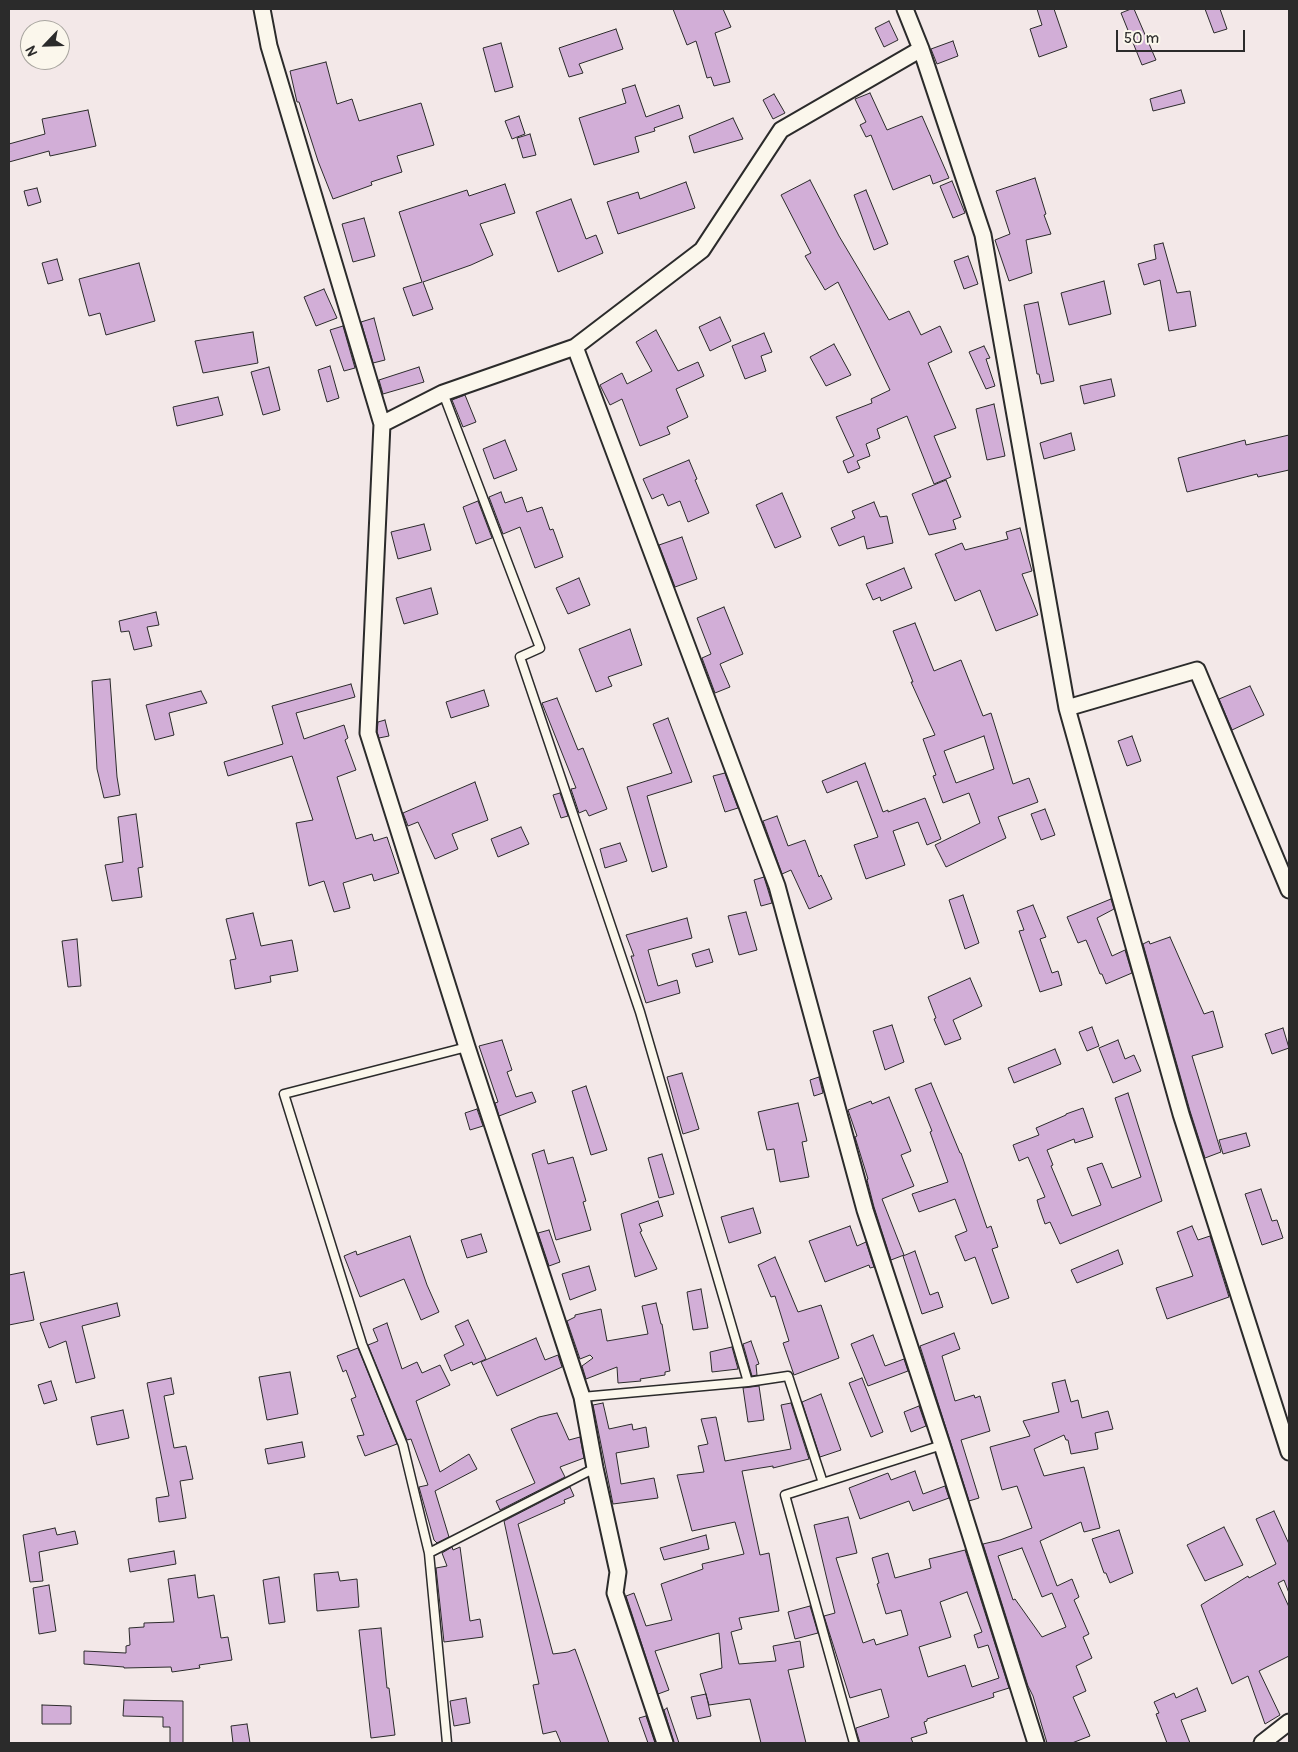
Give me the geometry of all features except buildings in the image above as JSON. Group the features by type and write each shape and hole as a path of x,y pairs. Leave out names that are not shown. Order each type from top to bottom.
{"street":[{"path":"262,9 269,46 382,424 368,733 467,1047 582,1397 595,1468 618,1572 615,1592 665,1743"},
{"path":"905,9 983,235 1067,708 1181,1114 1289,1452"},
{"path":"382,424 443,392 575,347 702,250 781,130 920,49"},
{"path":"575,347 777,886 865,1210 1036,1743"},
{"path":"1067,708 1197,670 1289,890"},
{"path":"1262,1743 1289,1722"}],"lane":[{"path":"443,392 540,648 520,657 640,1012 748,1382"},
{"path":"447,1743 429,1553 403,1445 362,1344 284,1094 467,1047"},
{"path":"582,1397 748,1382 788,1376 823,1483"},
{"path":"854,1743 785,1495 942,1446"},
{"path":"429,1553 595,1468"}]}
